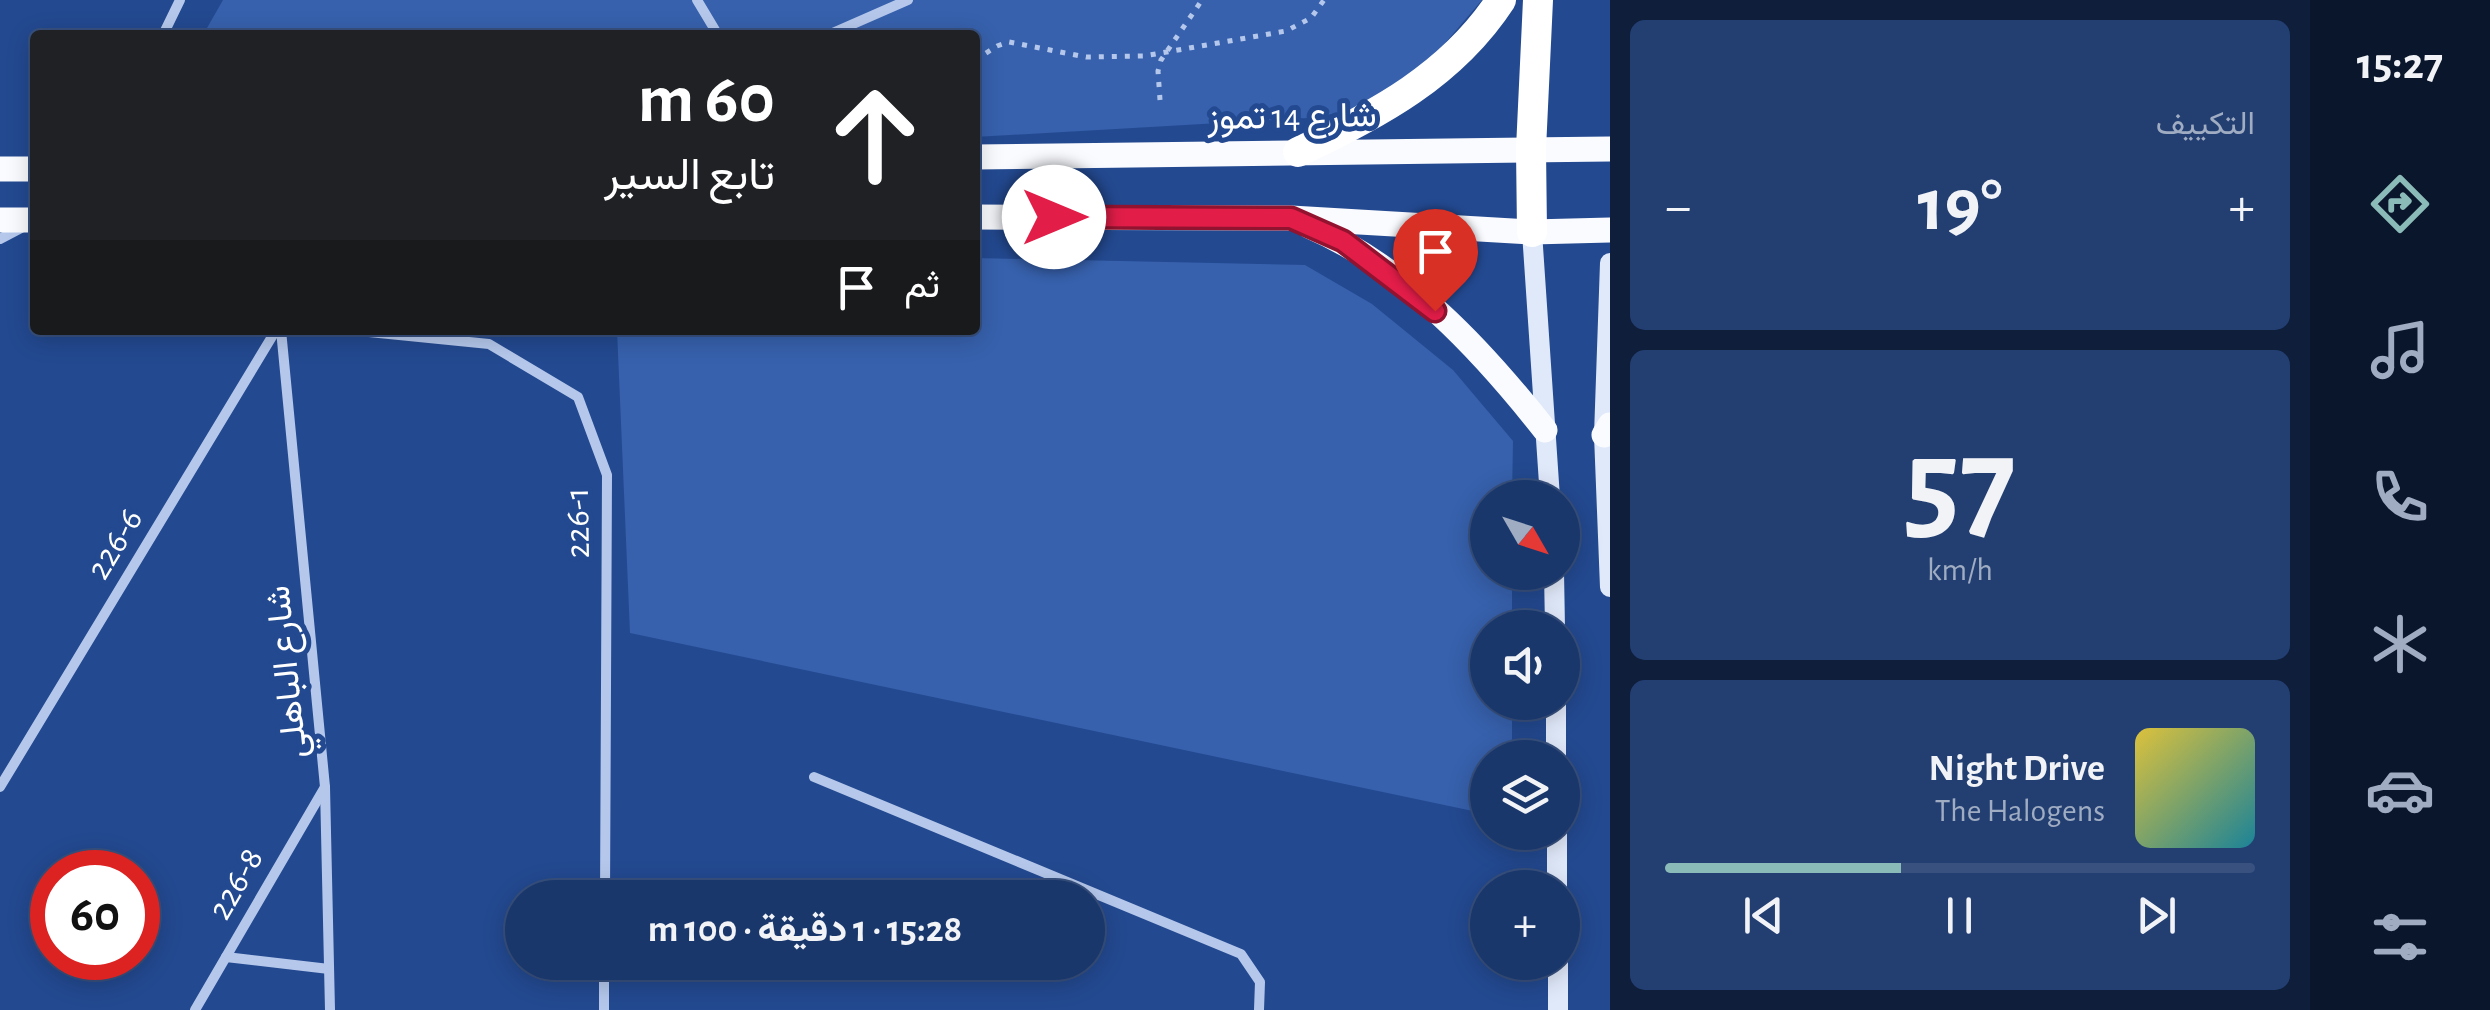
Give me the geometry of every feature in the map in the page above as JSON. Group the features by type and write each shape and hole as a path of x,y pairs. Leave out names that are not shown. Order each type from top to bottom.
{"highway":[{"path":"1298,152 1388,108 1427,80 1462,48 1502,0"},
{"path":"1532,232 1531,149 1538,0"}],"main road":[{"name":"شارع 14 تموز","path":"980,156 1610,149"},
{"path":"0,169 30,169"},
{"path":"980,216 1291,218 1532,232 1610,230"},
{"path":"1291,218 1343,241 1418,295 1486,358 1544,430"},
{"path":"0,220 30,221"},
{"path":"1532,232 1548,480"},
{"path":"1610,263 1607,430 1610,588"},
{"path":"1558,980 1558,1010"}],"street":[{"path":"165,30 180,0"},
{"path":"697,0 715,30"},
{"path":"839,30 908,0"},
{"path":"0,240 30,224"},
{"name":"226-6","path":"0,787 276,335"},
{"name":"شارع الباهلي","path":"280,335 326,786 330,1010"},
{"name":"226-1","path":"398,335 489,344 578,397 607,475 604,880"},
{"path":"814,777 1241,954 1260,982 1260,1010"},
{"name":"226-8","path":"195,1010 326,786"},
{"path":"226,957 329,969"},
{"path":"604,980 604,1010"}],"path":[{"path":"1160,100 1158,71 1202,0"},
{"path":"980,57 1008,42 1086,57 1166,53 1286,31 1311,18 1324,0"}],"shaded area":[{"path":"223,0 1482,0 1428,63 1350,111 1308,118 980,137 980,30 206,30"},
{"path":"980,258 1305,265 1372,304 1453,370 1513,441 1512,480 1470,480 1470,590 1512,590 1512,610 1470,610 1470,720 1512,720 1512,740 1470,740 1470,810 630,633 617,335 980,335"}],"route":[{"path":"1054,217 1291,218 1343,241 1435,311"}]}
